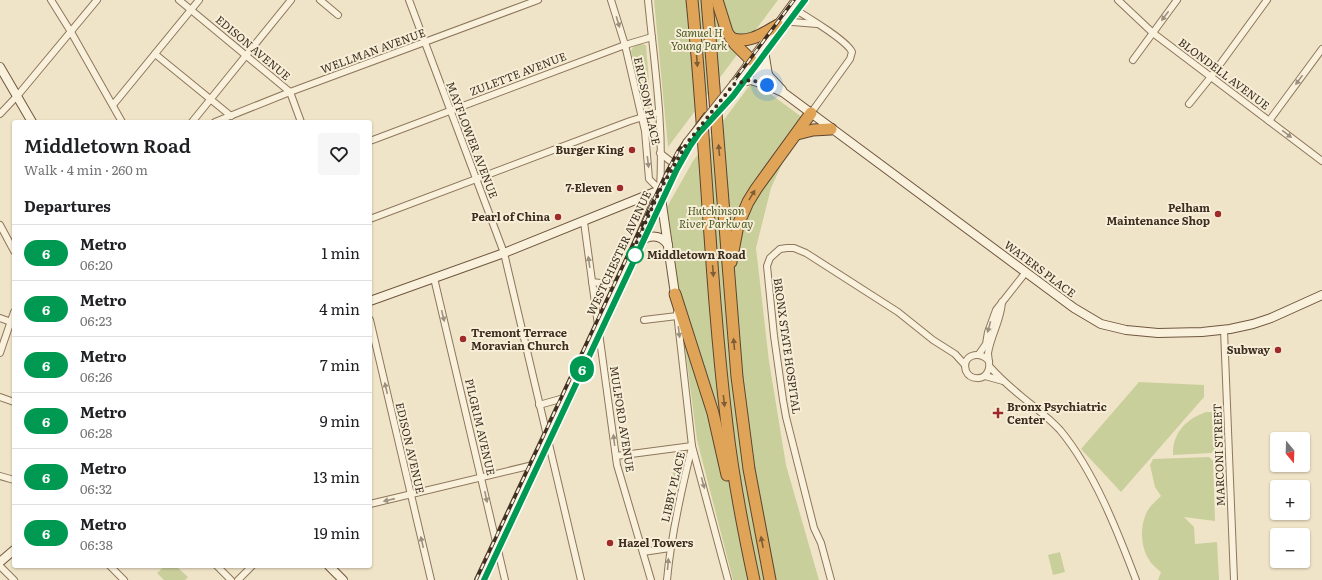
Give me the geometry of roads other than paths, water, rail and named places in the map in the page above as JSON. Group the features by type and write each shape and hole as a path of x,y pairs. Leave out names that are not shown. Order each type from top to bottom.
{"highway":[{"path":"692,0 720,362 734,476 754,580"},
{"path":"707,0 737,377 745,444 770,580"},
{"path":"717,0 725,28 750,62"},
{"path":"731,38 748,40 758,36 779,23"},
{"path":"728,272 738,225 743,212 756,189 811,113"},
{"path":"796,134 813,130 832,129"},
{"path":"675,294 712,407 731,493 747,547"}],"main road":[{"name":"WESTCHESTER AVENUE","path":"479,580 637,244 658,188 687,143 734,84 793,3"},
{"path":"763,45 768,75"},
{"name":"WATERS PLACE","path":"750,62 768,75 784,93"},
{"name":"WATERS PLACE","path":"750,62 767,85 784,93 1083,314 1101,324 1147,333 1224,330 1262,321 1322,294"},
{"path":"0,67 18,95 31,120"},
{"path":"734,84 751,80 767,85"},
{"path":"372,300 504,253 584,222 658,188 675,294"},
{"path":"637,244 644,238 658,236 668,245"},
{"path":"0,562 12,552"},
{"path":"331,568 343,580"}],"street":[{"path":"51,0 121,120"},
{"path":"0,114 18,95 97,0"},
{"name":"EDISON AVENUE","path":"179,0 290,92 300,120"},
{"path":"113,105 199,0"},
{"path":"194,120 291,0"},
{"path":"320,0 338,15"},
{"name":"MAYFLOWER AVENUE","path":"409,0 504,253 581,580"},
{"name":"WELLMAN AVENUE","path":"220,120 290,92 538,0"},
{"name":"ERICSON PLACE","path":"612,0 625,45 645,131 649,179 658,188"},
{"name":"ERICSON PLACE","path":"648,0 659,112 661,170 658,188"},
{"name":"BLONDELL AVENUE","path":"1118,0 1153,33 1210,78 1322,161"},
{"path":"1132,60 1177,0"},
{"path":"1189,104 1210,78 1267,0"},
{"path":"793,3 846,44 852,52 850,59 811,113"},
{"path":"779,23 819,24"},
{"name":"ZULETTE AVENUE","path":"372,140 625,45 652,37"},
{"path":"1269,121 1322,49"},
{"path":"155,54 211,98 231,116"},
{"path":"372,218 476,178 659,112"},
{"name":"ERICSON PLACE","path":"660,153 674,164"},
{"name":"MULFORD AVENUE","path":"584,222 616,456 651,580"},
{"path":"0,225 12,246"},
{"name":"BRONX STATE HOSPITAL","path":"831,580 821,543 814,528 786,417 780,384 769,296 767,266 770,258 780,249 787,248 794,248 806,253 898,312 933,340 955,354 965,365"},
{"path":"979,354 986,344 988,332 996,310 1026,272"},
{"name":"PILGRIM AVENUE","path":"434,278 505,580"},
{"path":"592,282 617,285"},
{"path":"675,294 692,446 728,580"},
{"path":"985,376 988,372 988,353 1002,313 1002,302"},
{"path":"644,320 677,316"},
{"path":"0,318 12,323 0,354"},
{"name":"EDISON AVENUE","path":"372,329 431,580"},
{"name":"MARCONI STREET","path":"1224,330 1234,580"},
{"name":"BRONX STATE HOSPITAL","path":"955,354 971,356"},
{"path":"1003,381 985,376 978,378 971,377 966,372 965,365 967,359 971,356 979,354 985,356 989,364 1003,381 1046,416 1060,431 1076,454 1097,490 1109,514 1136,580"},
{"path":"0,397 12,401"},
{"path":"539,405 564,398"},
{"path":"616,456 692,446"},
{"name":"LIBBY PLACE","path":"667,580 670,548 683,481 692,446"},
{"path":"372,504 533,465"},
{"path":"0,476 12,479"},
{"path":"643,552 670,548"},
{"path":"0,566 14,580"},
{"path":"112,568 124,580"},
{"path":"219,568 231,580"},
{"path":"238,580 250,568"}],"railway":[{"path":"704,121 794,0"},
{"path":"484,580 677,169 699,133 733,96 805,0"},
{"path":"476,580 664,178 678,151 705,114"}],"metro line":[{"name":"6","path":"484,580 667,187 699,133 733,96 805,0"}],"place":[{"name":"Burger King","path":"632,150"},
{"name":"7-Eleven","path":"620,188"},
{"name":"Pelham Maintenance Shop","path":"1218,214"},
{"name":"Pearl of China","path":"558,217"},
{"name":"Middletown Road","path":"635,255"},
{"name":"Tremont Terrace Moravian Church","path":"463,339"},
{"name":"Subway","path":"1278,350"},
{"name":"Bronx Psychiatric Center","path":"998,413"},
{"name":"Hazel Towers","path":"610,543"}],"park label":[{"name":"Samuel H Young Park","path":"699,39"},
{"name":"Hutchinson River Parkway","path":"716,217"}]}
